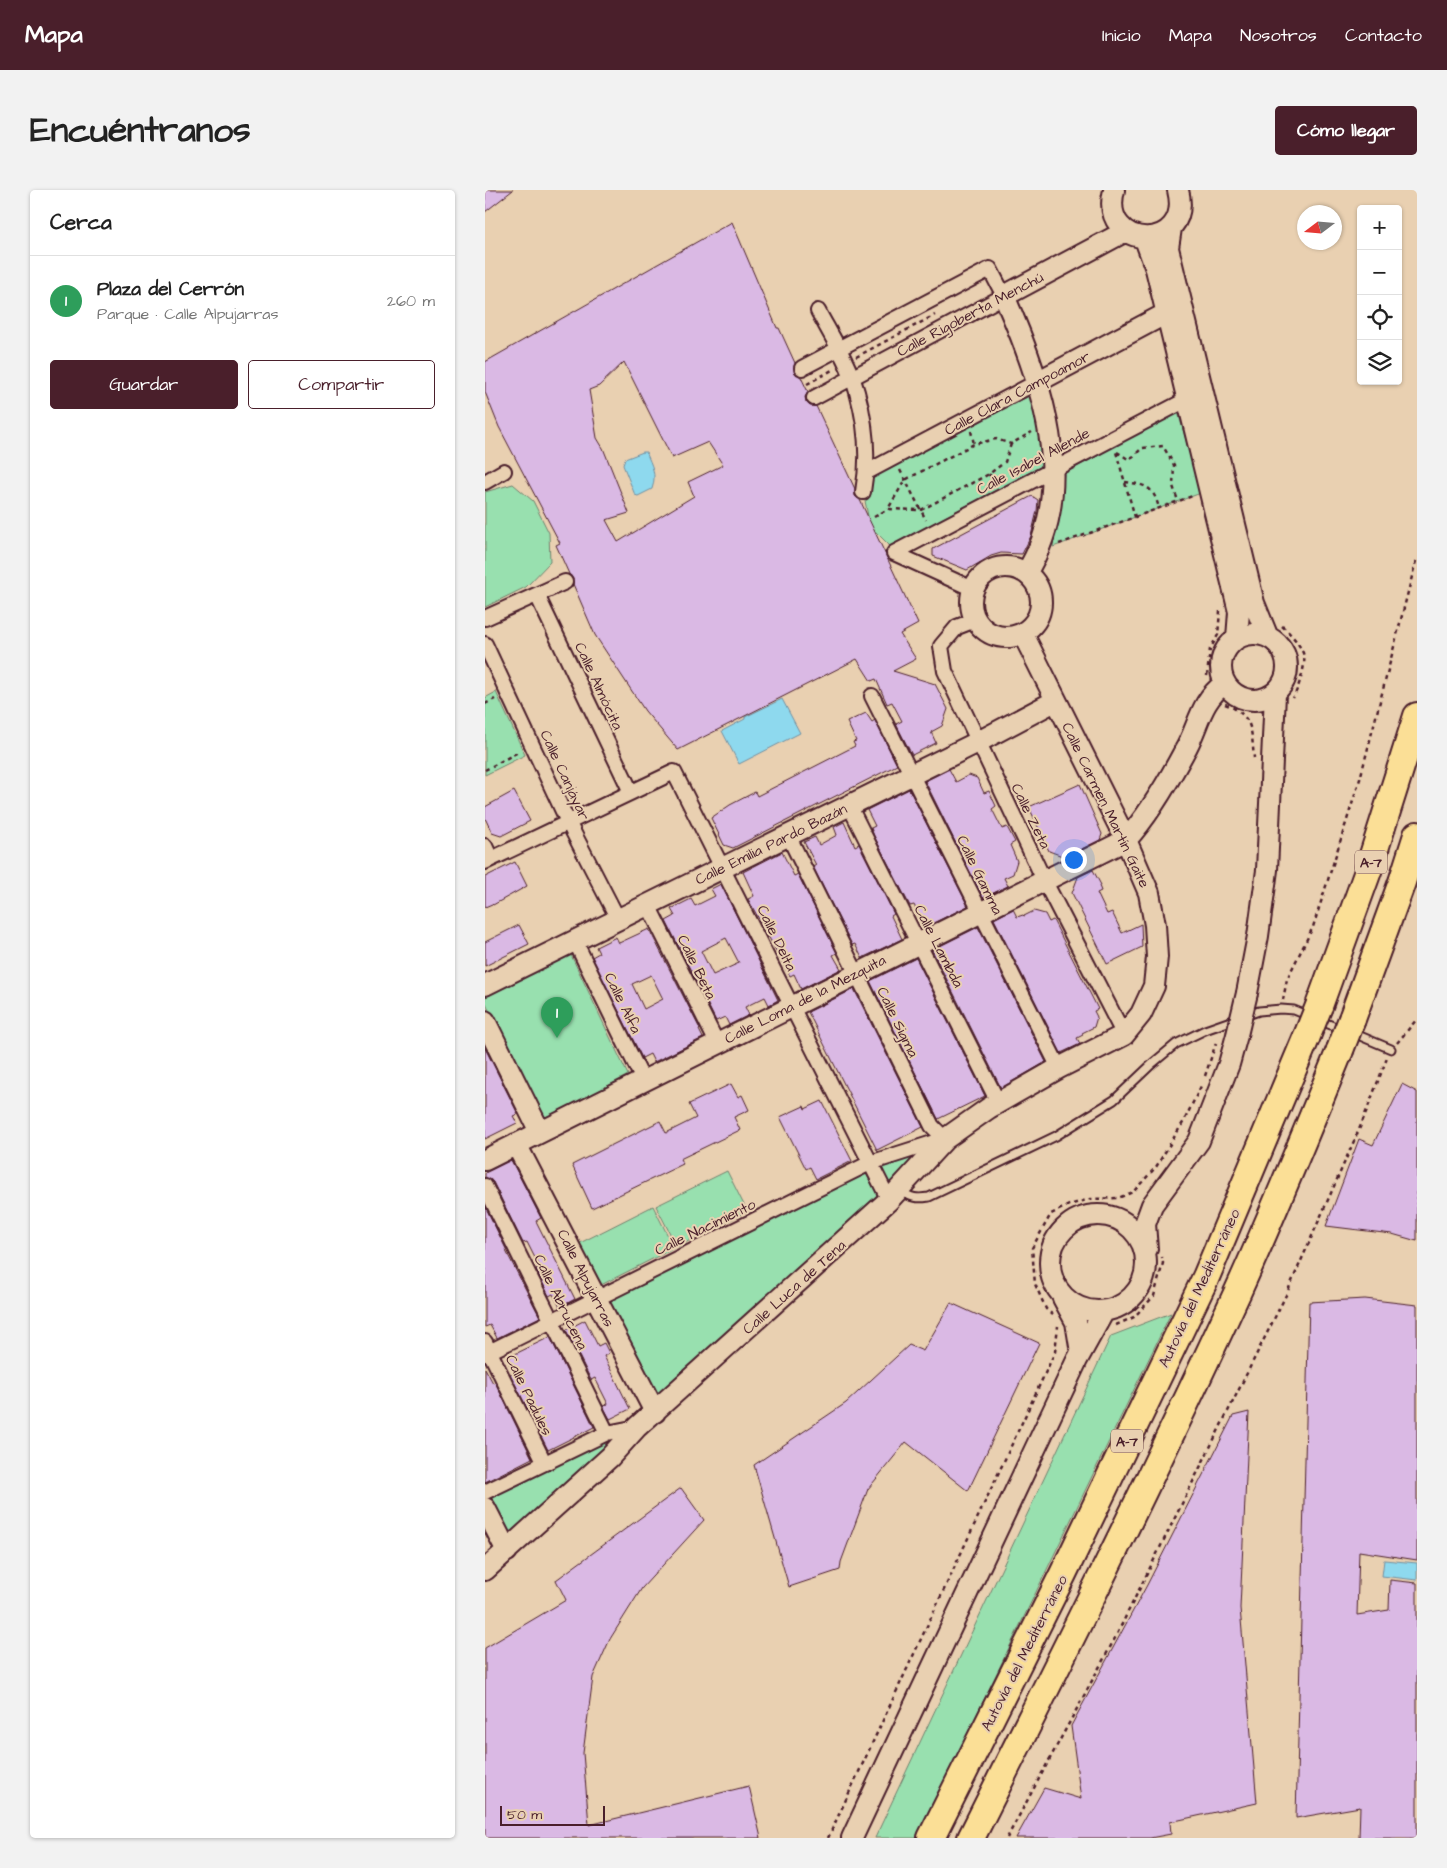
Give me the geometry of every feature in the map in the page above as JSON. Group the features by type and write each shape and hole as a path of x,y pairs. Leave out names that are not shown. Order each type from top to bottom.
{"highway":[{"name":"Autovía del Mediterráneo","path":"931,1838 1063,1574 1205,1277 1319,1006 1368,871 1417,716"},
{"name":"A-7","path":"971,1838 1095,1590 1238,1292 1340,1050 1402,882 1417,835"}],"street":[{"path":"1114,190 1111,201 1116,222 1130,235 1145,238 1159,236 1171,228 1179,216 1181,202 1178,190"},
{"path":"1171,228 1168,248 1254,603 1267,635 1281,646 1288,662 1286,680 1275,694 1258,701 1239,697"},
{"name":"Calle Rigoberta Menchú","path":"814,398 1126,231"},
{"path":"1145,238 1157,269 1239,612 1237,638"},
{"name":"Calle Rigoberta Menchú","path":"802,368 990,269 1004,296"},
{"path":"1004,296 1037,382 1047,424 1052,470 1053,490 1044,534 1026,572"},
{"path":"818,311 857,391 864,426 867,472 863,492"},
{"name":"Calle Clara Campoamor","path":"867,472 1167,313"},
{"name":"Calle Isabel Allende","path":"973,589 894,553 1188,399"},
{"path":"485,482 504,470"},
{"path":"996,568 1017,568 1026,572 1035,581 1041,592 1042,604 1039,616 1033,627 1013,638 991,635 982,629 975,620 971,610 973,589 986,573 996,568"},
{"path":"485,618 565,582"},
{"name":"Calle Almócita","path":"537,594 631,792"},
{"name":"Calle Zeta","path":"975,620 957,627 941,646 945,671 1044,880 1124,1035"},
{"path":"1126,840 1137,827 1185,751 1203,707 1216,690 1216,681 1221,671 1222,658 1227,647 1237,638 1251,633 1267,635"},
{"name":"Calle Carmen Martín Gaite","path":"1023,634 1126,840 1149,893 1155,925 1157,957 1154,986 1141,1014 1124,1035"},
{"name":"Calle Canjáyar","path":"485,644 568,822 619,919"},
{"path":"1216,681 1259,714 1267,731 1272,756"},
{"path":"1062,1295 1081,1308 1104,1311 1125,1303 1140,1288 1146,1274 1145,1224 1151,1205 1199,1140 1229,1064 1247,993 1258,936 1267,870 1275,694"},
{"name":"Calle Gamma","path":"872,696 1059,1068"},
{"name":"Calle Emilia Pardo Bazán","path":"485,985 977,742 1055,701"},
{"name":"Calle Delta","path":"631,792 674,772 870,1163 894,1195"},
{"path":"485,846 488,861 631,792"},
{"name":"Calle Lambda","path":"849,805 998,1102"},
{"name":"Calle Sigma","path":"788,835 932,1126 945,1139"},
{"name":"Calle Loma de la Mezquita","path":"485,1160 918,942 1126,840"},
{"name":"Calle Beta","path":"648,905 717,1043"},
{"name":"Calle Alfa","path":"575,941 643,1080"},
{"path":"485,1021 540,1132"},
{"name":"Calle Luca de Tena","path":"485,1570 507,1552 609,1457 637,1427 894,1195 945,1139 998,1102 1124,1035"},
{"name":"Calle Nacimiento","path":"487,1350 552,1321 870,1163 945,1139"},
{"name":"Calle Alpujarras","path":"516,1144 655,1412"},
{"name":"Calle Abrucena","path":"485,1186 607,1433"},
{"path":"1116,1217 1151,1205"},
{"path":"1081,1352 1076,1322 1053,1281 1050,1265 1051,1249 1058,1234 1070,1223 1084,1216 1100,1214 1116,1217 1128,1224 1137,1233 1144,1245 1147,1258"},
{"path":"852,1838 1081,1352 1104,1311"},
{"name":"Calle Padules","path":"487,1350 544,1462"},
{"path":"485,1492 607,1433 637,1427"},
{"path":"485,1508 507,1552"}],"lane":[{"path":"894,1195 917,1198 929,1197 1056,1136 1114,1100 1153,1063 1177,1044 1205,1030 1259,1011 1294,1010 1391,1049"}],"path":[{"path":"807,384 938,314"},
{"path":"874,517 887,510 921,510 989,474 1005,462 1011,444 1047,424"},
{"path":"1112,438 1135,517"},
{"path":"887,510 905,480 974,444 996,439 1011,444"},
{"path":"1116,452 1128,459 1142,448 1163,446 1174,464 1173,486 1177,501"},
{"path":"894,458 933,533"},
{"path":"1125,482 1143,484 1155,493 1159,508"},
{"path":"1037,551 1209,489"},
{"path":"1281,1009 1287,979 1313,927 1360,779 1417,557"},
{"path":"1216,681 1210,649 1218,635 1221,609"},
{"path":"485,770 532,744"},
{"path":"1007,1838 1114,1640 1286,1295 1361,1124 1391,1049 1417,1020"},
{"path":"827,1838 1055,1352 1062,1295"}],"green space":[{"path":"1031,395 1044,465 890,546 870,526 865,501 874,477"},
{"path":"1178,412 1201,493 1053,547 1064,474"},
{"path":"513,484 533,501 549,533 550,562 526,587 485,607 485,492"},
{"path":"496,692 525,755 485,775 485,698"},
{"path":"571,955 628,1075 543,1121 485,1002 485,993"},
{"path":"931,1149 890,1183 879,1166"},
{"path":"727,1171 747,1211 677,1247 656,1206"},
{"path":"865,1172 880,1200 655,1403 601,1302"},
{"path":"653,1206 674,1248 599,1286 578,1244"},
{"path":"1171,1313 917,1838 875,1838 1111,1336"},
{"path":"604,1440 608,1447 507,1539 486,1497"}],"water":[{"path":"646,452 653,470 654,479 652,489 638,496 635,495 623,465 625,459"},
{"path":"782,699 800,733 739,764 722,731 745,719 745,717"},
{"path":"1384,1560 1417,1563 1417,1580 1382,1576"}],"building":[{"path":"485,190 513,190 485,212"},
{"path":"732,222 777,328 779,328 795,363 794,372 801,377 808,392 805,397 806,402 810,406 816,406 855,489 855,496 860,500 918,624 900,634 916,659 893,671 935,684 948,709 942,726 931,732 936,743 912,755 896,724 902,721 892,702 887,704 876,679 871,681 857,659 678,750 645,711 595,635 573,584 573,579 556,545 560,543 499,427 485,392 485,362","holes":["624,362 672,458 708,442 723,465 688,482 694,496 618,542 606,520 629,513 603,448 597,438 589,390 599,386"]},
{"path":"1032,496 1038,500 1037,511 1031,536 1022,554 1001,553 991,556 967,570 933,556 933,549"},
{"path":"866,713 872,722 875,720 897,765 733,848 724,845 711,818 730,805 755,792 757,796 855,746 853,742 856,741 847,722"},
{"path":"949,769 956,782 969,775 977,778 984,793 989,791 996,806 992,809 1002,829 1007,827 1015,842 1010,845 1017,861 1013,874 1004,878 1008,886 983,898 925,781"},
{"path":"1080,784 1102,834 1100,840 1065,857 1049,851 1029,807"},
{"path":"909,789 968,906 925,927 914,905 910,906 874,836 871,828 875,826 867,810"},
{"path":"514,791 530,821 501,836 492,833 485,818 485,807"},
{"path":"844,822 855,846 859,844 894,914 891,916 902,939 862,958 855,944 852,945 813,867 816,865 804,842 815,837 819,845 837,835 834,827"},
{"path":"782,852 794,876 798,874 837,953 833,955 841,969 801,989 794,974 790,976 748,899 754,896 743,872"},
{"path":"515,862 527,886 493,905 485,907 485,877"},
{"path":"1093,870 1101,885 1099,886 1101,891 1097,893 1107,914 1112,912 1122,933 1141,924 1142,947 1107,964 1072,893 1078,877"},
{"path":"721,884 778,1000 769,1005 765,997 745,1007 749,1015 729,1025 725,1017 716,1021 666,921 675,916 671,909 691,899 695,906 715,896 711,889","holes":["726,938 739,963 713,975 701,951"]},
{"path":"1013,909 1017,917 1034,911 1045,914 1049,922 1053,920 1098,1009 1094,1011 1097,1017 1094,1027 1077,1038 1080,1044 1061,1053 994,919"},
{"path":"519,925 529,944 485,966 485,942"},
{"path":"978,927 1046,1062 1001,1088 932,950"},
{"path":"649,929 703,1038 654,1062 650,1054 642,1058 592,957 599,953 596,947 616,937 619,943","holes":["651,975 663,999 644,1009 632,984"]},
{"path":"916,958 985,1096 938,1119 870,981"},
{"path":"854,989 923,1127 877,1150 808,1012"},
{"path":"485,1048 518,1114 513,1116 517,1123 485,1139"},
{"path":"731,1084 738,1097 742,1095 749,1110 734,1117 740,1130 680,1159 683,1164 592,1208 572,1165 660,1121 666,1133 696,1118 689,1104"},
{"path":"1402,1084 1417,1092 1417,1241 1392,1234 1326,1226 1359,1139 1373,1145"},
{"path":"822,1101 852,1161 816,1179 810,1167 806,1169 780,1117 804,1106 805,1109"},
{"path":"511,1160 541,1218 536,1221 575,1299 560,1307 553,1294 549,1296 536,1269 540,1267 527,1242 523,1243 493,1182 485,1177 485,1173"},
{"path":"485,1206 540,1317 497,1338 490,1325 485,1327"},
{"path":"1365,1299 1417,1305 1417,1560 1359,1551 1357,1615 1389,1610 1390,1580 1417,1583 1417,1838 1359,1838 1360,1807 1296,1818 1309,1302"},
{"path":"951,1303 1039,1343 968,1491 906,1442 868,1489 841,1562 840,1570 789,1587 754,1465 846,1403 909,1345 923,1351"},
{"path":"585,1320 598,1346 604,1343 609,1353 604,1356 630,1409 610,1419 603,1406 608,1404 595,1378 591,1380 566,1330"},
{"path":"550,1337 594,1427 548,1450 510,1374 514,1372 507,1358"},
{"path":"485,1368 493,1383 495,1382 532,1458 485,1482"},
{"path":"1249,1412 1240,1608 1257,1803 1170,1822 1171,1834 1150,1838 1016,1838 1044,1788 1081,1799 1071,1726 1147,1585 1233,1416"},
{"path":"681,1488 704,1520 642,1588 610,1639 593,1677 583,1753 589,1825 749,1786 761,1838 485,1838 485,1648 566,1600 556,1580"}],"place":[{"name":"Plaza del Cerrón","path":"557,1038"}]}
